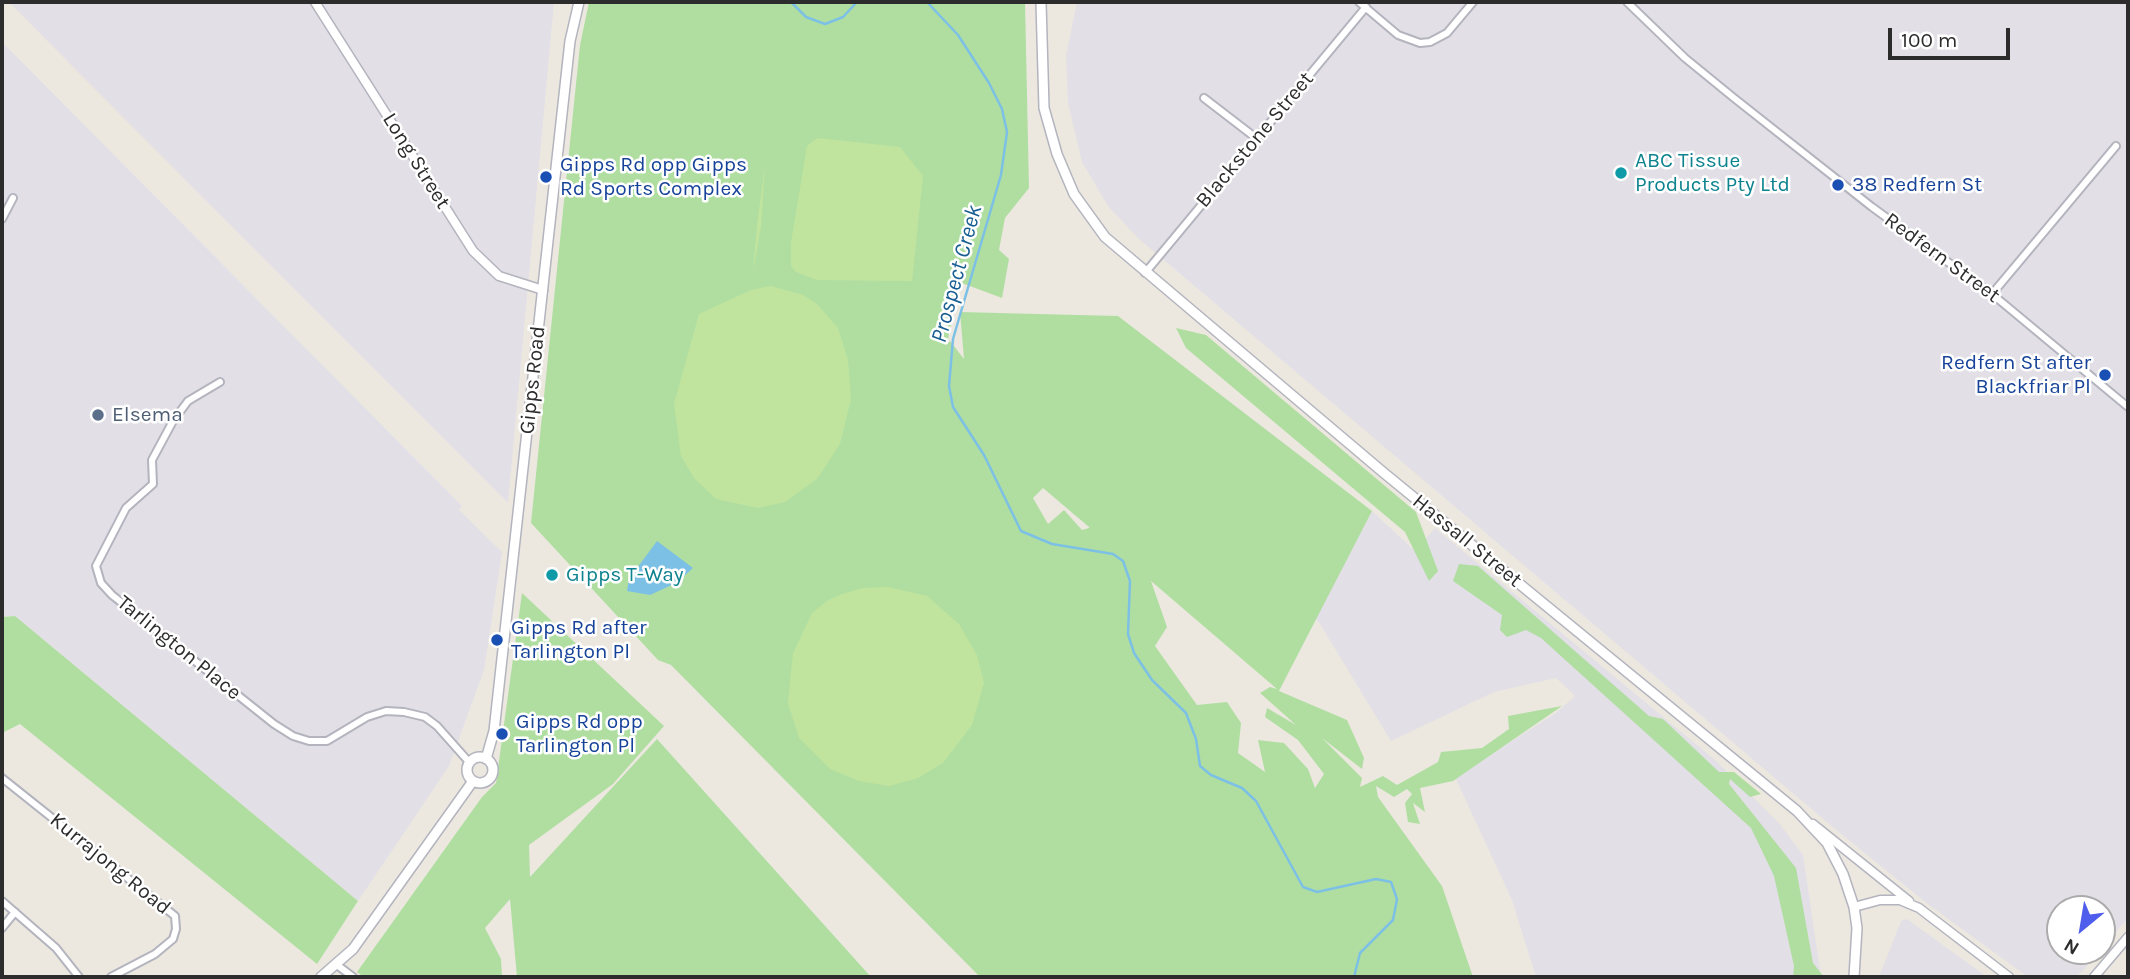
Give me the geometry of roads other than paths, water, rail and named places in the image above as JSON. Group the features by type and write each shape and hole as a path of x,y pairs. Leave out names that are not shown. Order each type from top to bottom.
{"main road":[{"name":"Gipps Road","path":"486,759 494,731 570,41 579,2"},
{"name":"Hassall Street","path":"1042,2 1044,108 1057,154 1074,194 1105,237 1145,273 1797,811 1827,843 1843,874 1854,907 1857,928 1854,977"},
{"path":"479,757 486,759 493,768 492,775 483,783 473,781 468,774 470,762 479,757"},
{"path":"321,977 337,965 370,926 473,781"}],"street":[{"name":"Long Street","path":"315,2 473,251 499,276 543,290"},
{"path":"1359,2 1407,40 1424,43 1447,33 1473,2"},
{"name":"Redfern Street","path":"1627,2 1685,58 1743,105 1872,207 1992,294 2128,407"},
{"name":"Blackstone Street","path":"1145,273 1366,7"},
{"path":"1204,98 1256,138"},
{"path":"1992,294 2116,146"},
{"path":"2,219 13,198"},
{"name":"Tarlington Place","path":"220,382 188,401 173,421 152,460 153,484 126,508 96,566 101,583 274,724 293,736 309,741 327,741 367,717 386,711 404,712 425,717 437,726 470,762"},
{"name":"Kurrajong Road","path":"2,778 175,916 176,929 173,939 155,954 111,977"},
{"path":"1797,811 2009,977"},
{"path":"1854,907 1880,900 1900,900 1919,908"},
{"path":"2,901 56,948 79,977"},
{"path":"2,928 15,912"},
{"path":"2094,977 2128,937"},
{"path":"337,965 353,977"}],"water":[{"path":"657,541 693,568 676,583 650,595 627,591 629,579"}],"waterway":[{"name":"Prospect Creek","path":"791,2 806,17 825,24 843,17 857,2"},
{"name":"Prospect Creek","path":"927,2 958,35 989,83 1002,109 1007,132 1001,175 953,339 949,386 953,407 984,455 1021,531 1052,544 1113,554 1123,561 1130,581 1128,634 1134,653 1152,680 1186,713 1196,739 1200,766 1211,775 1242,788 1256,801 1303,887 1317,892 1376,879 1391,882 1397,899 1393,920 1360,953 1354,977"}],"place":[{"name":"ABC Tissue Products Pty Ltd","path":"1621,173"},
{"name":"Gipps Rd opp Gipps Rd Sports Complex","path":"546,177"},
{"name":"38 Redfern St","path":"1838,185"},
{"name":"Redfern St after Blackfriar Pl","path":"2105,375"},
{"name":"Elsema","path":"98,415"},
{"name":"Gipps T-Way","path":"552,575"},
{"name":"Gipps Rd after Tarlington Pl","path":"497,640"},
{"name":"Gipps Rd opp Tarlington Pl","path":"502,734"}]}
